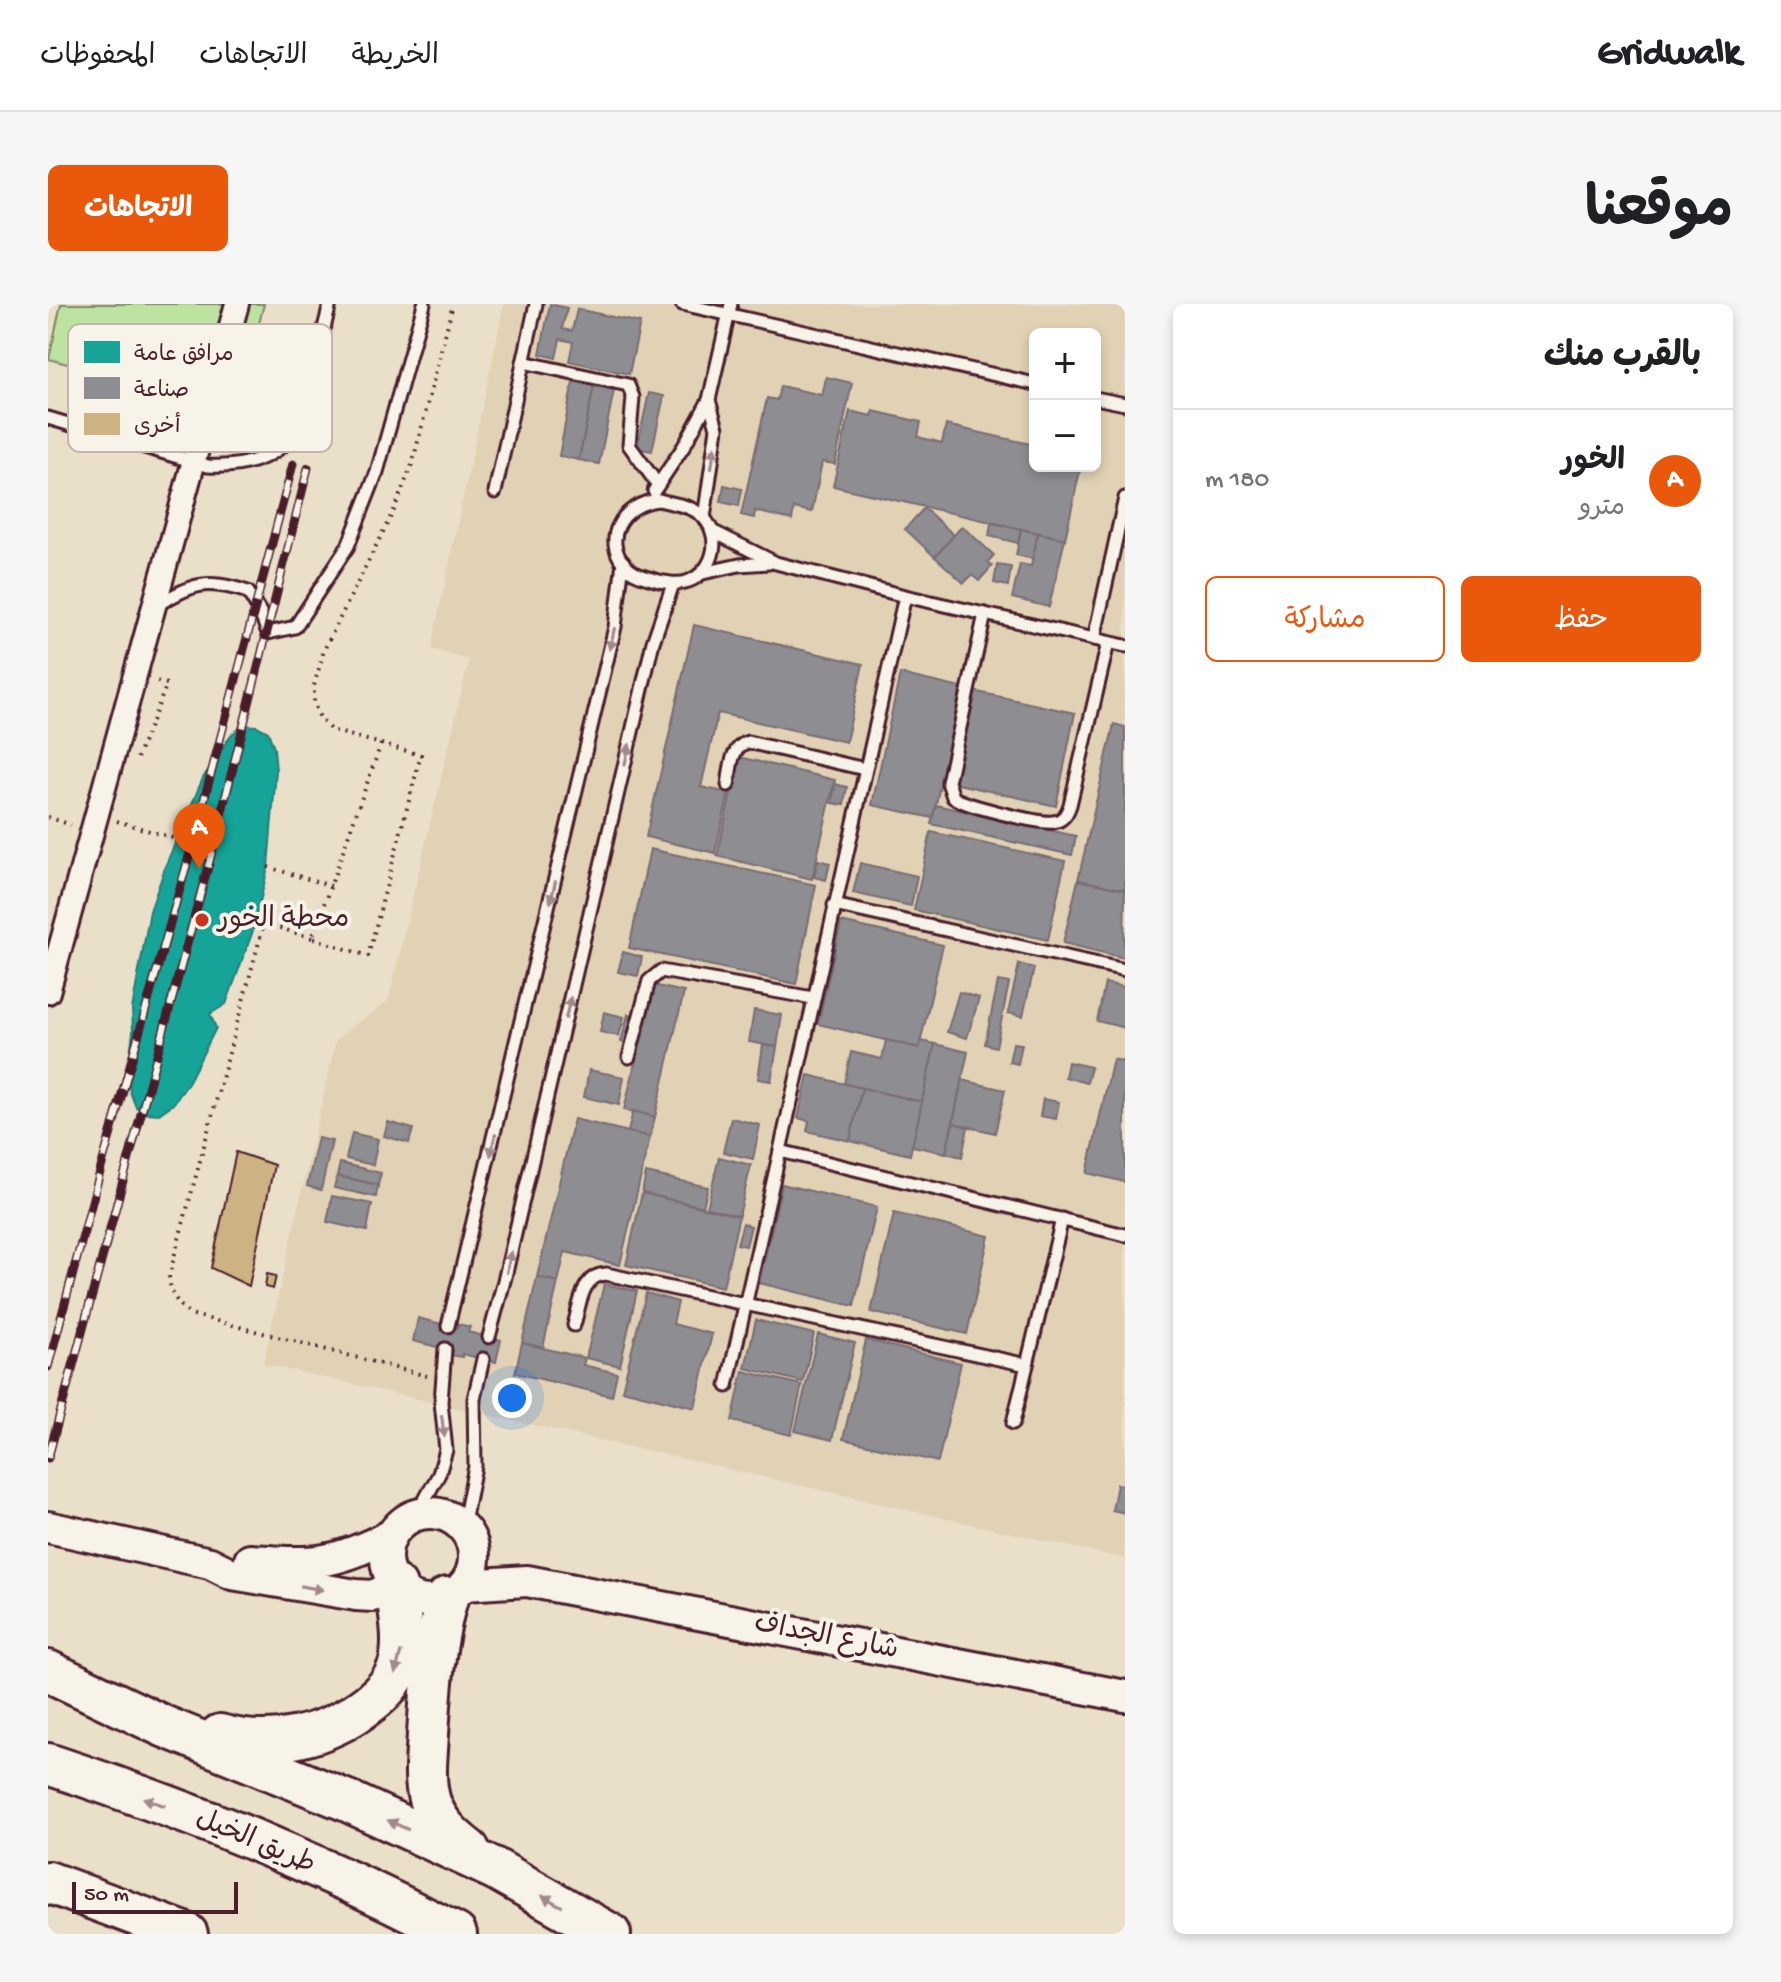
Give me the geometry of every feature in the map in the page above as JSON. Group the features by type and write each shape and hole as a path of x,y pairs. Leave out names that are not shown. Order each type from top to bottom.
{"highway":[{"path":"98,1694 244,1740 285,1740 325,1729 362,1709 381,1694 394,1676 402,1644 396,1586"},
{"path":"455,1591 433,1657 427,1789 430,1804 445,1829 495,1869"},
{"path":"48,1671 163,1726 350,1802 495,1869 610,1934"},
{"name":"طريق الخيل","path":"48,1764 186,1814 304,1863 456,1934"},
{"path":"48,1882 187,1934"}],"street":[{"path":"231,324 237,304"},
{"path":"48,992 196,452"},
{"path":"48,1527 210,1563 232,1574 373,1596 396,1586 390,1577 385,1556 391,1535 398,1526 417,1514"},
{"name":"شارع الجداف","path":"417,1514 442,1514 496,1564 527,1581 1125,1696"},
{"path":"210,1563 231,1559 317,1563 345,1557 391,1535"},
{"path":"455,1591 473,1567 468,1537"},
{"name":"شارع الجداف","path":"396,1586 425,1601 455,1591 527,1581"}],"lane":[{"path":"325,324 330,304"},
{"path":"153,607 186,588 218,583 248,592 268,633 295,627 348,546 373,484 424,304"},
{"path":"495,492 536,304"},
{"path":"682,304 730,310 1029,383"},
{"path":"647,501 684,446 709,400 730,310"},
{"path":"523,362 628,385 633,393 629,445 658,485"},
{"path":"1101,399 1125,404"},
{"path":"704,518 717,428 709,400"},
{"path":"48,418 68,424"},
{"path":"166,452 208,466 230,467 252,463 273,452"},
{"path":"1094,639 1125,498"},
{"path":"703,573 713,554 712,531 704,518 690,508 659,500 647,501 625,514 616,537 617,550 631,571 643,577 673,584 739,565 776,563"},
{"path":"712,531 776,563 1125,646"},
{"path":"448,1326 615,627 623,562"},
{"path":"489,1337 653,642 673,584"},
{"path":"727,1386 905,596"},
{"path":"985,614 948,782 953,797 967,804 1045,822 1064,817 1070,805 1108,643"},
{"path":"728,785 735,751 744,743 865,769"},
{"path":"834,905 1125,970"},
{"path":"629,1057 649,981 661,971 813,998"},
{"path":"780,1151 1125,1235"},
{"path":"1013,1423 1062,1219"},
{"path":"574,1325 586,1284 598,1274 1027,1365"},
{"path":"417,1514 445,1457 441,1380 445,1349"},
{"path":"468,1537 475,1466 474,1399 483,1359"}],"path":[{"path":"441,1380 190,1314 179,1305 170,1290 169,1276 264,923 368,956 421,755 331,730 320,718 314,704 314,686 324,650 394,510 412,465 453,304"},
{"path":"132,771 167,684"},
{"path":"312,938 381,744"},
{"path":"113,820 176,839"},
{"path":"268,867 331,886"}],"shaded area":[{"path":"504,304 1125,304 1125,1559 263,1364 336,1039 388,1001 469,660 431,649"}],"green space":[{"path":"61,304 264,304 259,324 68,324 68,364 49,359"}],"building: مرافق عامة":[{"name":"محطة الخور","path":"244,725 257,726 268,732 274,748 276,771 268,867 254,928 226,1004 210,1014 216,1028 187,1085 173,1104 159,1114 147,1113 136,1107 130,1092 128,1068 133,1032 132,1009 150,911 203,778 231,735"}],"building: صناعة":[{"path":"550,304 567,308 562,329 572,331 577,309 640,323 629,374 569,361 573,342 560,339 556,358 540,354"},
{"path":"826,377 852,383 835,464 822,462 812,512 794,508 792,520 755,511 754,518 741,515 767,398 777,400 780,386 822,395"},
{"path":"573,382 594,386 579,460 559,456"},
{"path":"594,386 614,390 599,464 579,460"},
{"path":"649,393 664,396 652,451 637,448"},
{"path":"850,411 872,416 873,411 921,422 918,437 942,443 946,425 1029,444 1029,472 1080,472 1065,539 833,486"},
{"path":"724,485 742,489 739,506 721,502"},
{"path":"924,508 954,535 935,557 905,529"},
{"path":"991,523 1021,529 1018,543 989,536"},
{"path":"962,526 994,555 988,562 992,566 979,581 972,575 964,583 935,557"},
{"path":"1021,529 1038,533 1033,559 1016,555"},
{"path":"1038,533 1065,539 1049,607 1012,598 1020,564 1031,566"},
{"path":"997,565 1011,567 1008,586 994,583"},
{"path":"694,625 863,664 846,742 718,713 701,787 729,793 715,853 646,837"},
{"path":"900,674 961,688 933,818 872,805"},
{"path":"973,691 1075,713 1056,806 953,783"},
{"path":"1114,724 1125,727 1125,890 1078,880"},
{"path":"739,757 835,780 812,879 717,856"},
{"path":"835,784 847,787 844,805 832,803"},
{"path":"936,805 1076,836 1072,855 931,824"},
{"path":"931,832 1065,861 1048,940 914,910"},
{"path":"650,849 816,885 796,984 629,948"},
{"path":"818,860 830,863 826,880 814,877"},
{"path":"860,863 917,876 911,906 853,893"},
{"path":"1078,880 1125,890 1124,958 1063,943"},
{"path":"841,922 943,945 919,1048 818,1024"},
{"path":"623,952 642,957 638,976 618,972"},
{"path":"1019,964 1034,968 1023,1016 1008,1013"},
{"path":"998,981 1009,983 996,1047 985,1044"},
{"path":"1105,983 1125,987 1125,1028 1097,1021"},
{"path":"653,985 684,992 655,1117 624,1110"},
{"path":"959,992 979,998 967,1038 947,1032"},
{"path":"754,1010 782,1015 777,1047 749,1042"},
{"path":"604,1012 624,1017 619,1036 600,1032"},
{"path":"628,1014 638,1017 631,1044 621,1042"},
{"path":"886,1040 919,1048 921,1041 935,1044 922,1102 844,1084 851,1052 882,1059"},
{"path":"1013,1043 1022,1044 1018,1064 1009,1062"},
{"path":"935,1044 968,1052 946,1153 912,1146"},
{"path":"763,1045 777,1047 771,1081 758,1079"},
{"path":"1113,1059 1125,1062 1125,1182 1087,1173"},
{"path":"1068,1062 1091,1067 1087,1083 1065,1077"},
{"path":"589,1070 624,1077 619,1105 584,1097"},
{"path":"808,1075 862,1088 850,1141 807,1131 809,1121 798,1118"},
{"path":"962,1080 1005,1090 995,1133 953,1123"},
{"path":"862,1088 922,1102 910,1155 850,1141"},
{"path":"1043,1099 1059,1102 1056,1119 1040,1116"},
{"path":"633,1111 655,1117 650,1137 628,1132"},
{"path":"731,1118 760,1125 753,1159 723,1152"},
{"path":"574,1119 650,1137 620,1265 565,1252 558,1282 537,1277"},
{"path":"388,1122 413,1129 409,1143 384,1136"},
{"path":"953,1123 968,1127 962,1157 946,1153"},
{"path":"352,1133 378,1139 373,1165 346,1159"},
{"path":"318,1138 332,1141 321,1190 307,1186"},
{"path":"719,1157 751,1165 739,1216 707,1208"},
{"path":"340,1163 381,1173 378,1185 337,1176"},
{"path":"646,1173 708,1187 703,1207 642,1193"},
{"path":"337,1176 378,1185 376,1197 334,1188"},
{"path":"782,1184 877,1207 854,1306 759,1283"},
{"path":"642,1193 739,1216 723,1287 626,1265"},
{"path":"332,1196 372,1204 367,1231 327,1222"},
{"path":"894,1213 989,1236 967,1334 871,1312"},
{"path":"743,1223 751,1226 746,1246 737,1244"},
{"path":"537,1277 558,1282 543,1348 522,1343"},
{"path":"604,1284 637,1291 620,1366 586,1358"},
{"path":"646,1293 678,1302 673,1324 712,1334 695,1408 622,1390"},
{"path":"418,1318 457,1328 458,1324 470,1327 468,1332 501,1340 496,1362 462,1354 462,1357 451,1355 453,1351 413,1341"},
{"path":"756,1320 814,1334 803,1382 745,1368"},
{"path":"818,1334 855,1343 832,1440 795,1431"},
{"path":"866,1340 961,1363 938,1462 843,1439"},
{"path":"522,1343 585,1358 583,1365 617,1373 612,1396 515,1373"},
{"path":"743,1371 802,1385 791,1435 732,1421"},
{"path":"1117,1484 1125,1485 1125,1513 1112,1510"}],"building: أخرى":[{"path":"236,1152 274,1165 249,1286 211,1268"},
{"path":"267,1274 276,1276 273,1289 265,1287"}],"railway":[{"path":"48,1367 190,853 293,464"},
{"path":"48,1458 210,859 308,468"}],"place":[{"name":"الخور","path":"199,869"},
{"name":"محطة الخور","path":"202,920"}]}
